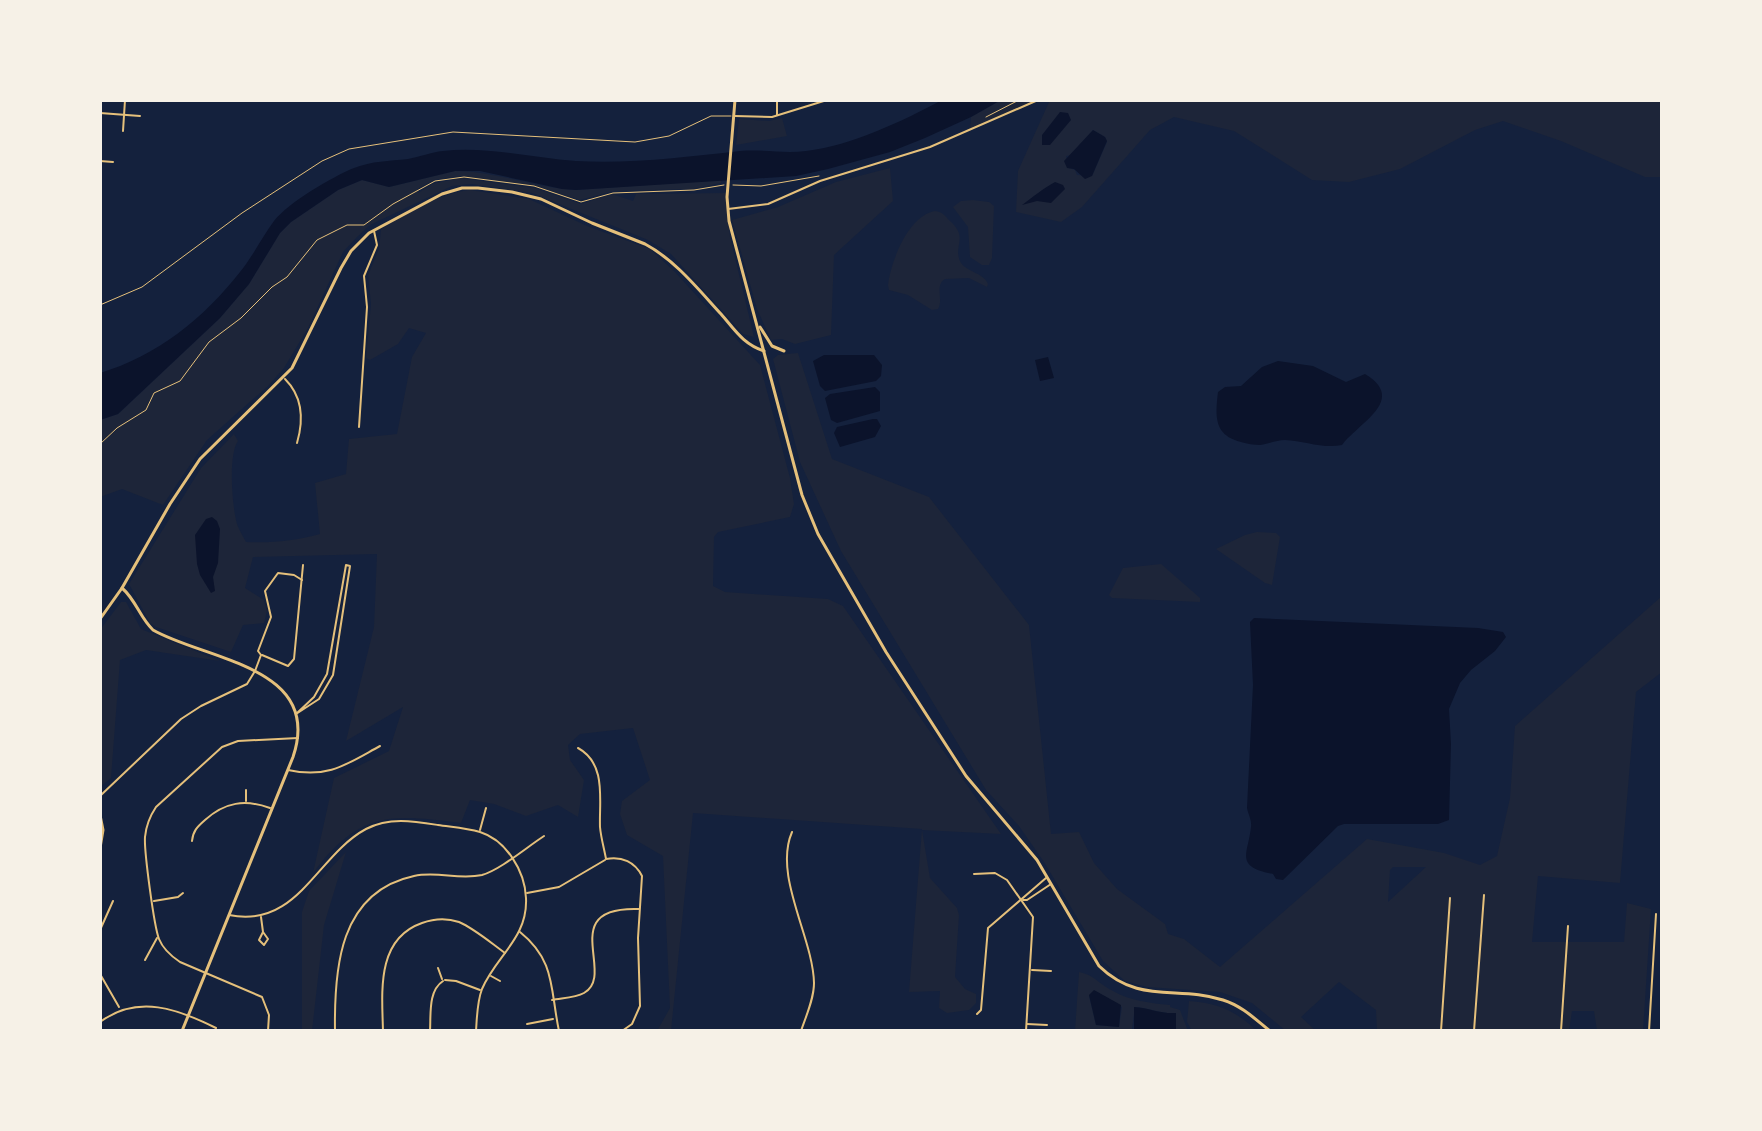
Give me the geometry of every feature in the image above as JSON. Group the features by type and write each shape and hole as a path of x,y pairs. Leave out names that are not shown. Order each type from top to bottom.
{"street":[{"path":"123,131 125,100"},
{"path":"735,100 728,209 791,458 818,534 886,652 966,776 1037,860 1094,959 1114,978 1148,992 1226,1000 1246,1010 1270,1031"},
{"path":"777,100 777,116"},
{"path":"734,116 777,116 827,100"},
{"path":"728,209 768,204 820,181 930,147 1038,100"},
{"path":"100,113 140,116"},
{"path":"100,161 113,162"},
{"path":"100,619 200,459 284,378 298,358 347,257 373,230 434,197 456,189 478,188 530,196 653,248 681,272 743,341 764,351"},
{"path":"359,427 367,311 364,276 377,245 373,230"},
{"path":"755,319 768,342 784,351"},
{"path":"284,378 295,391 300,405 301,424 297,443"},
{"path":"302,580 294,575 278,573 265,591 271,617 258,651 288,666 294,659 302,580 303,565"},
{"path":"349,565 333,675 319,699 296,714 314,697 327,674 345,568 349,565"},
{"path":"122,588 136,602 153,630 255,671 286,695 296,714 298,738 288,770 182,1031"},
{"path":"100,796 162,734 201,706 243,686 255,671 261,655"},
{"path":"268,1031 267,1007 262,997 172,957 158,937 145,838 151,815 161,801 216,750 229,743 298,738"},
{"path":"288,770 330,772 380,746"},
{"path":"578,748 587,754 601,782 600,828 606,859"},
{"path":"246,790 246,802"},
{"path":"192,841 194,830 215,812 231,804 246,802 271,808"},
{"path":"480,832 486,808"},
{"path":"100,815 103,830 100,848"},
{"path":"228,915 241,918 261,916 280,908 302,893 338,849 367,829 387,822 412,821 480,832 494,839 511,857 526,894 526,911 520,932 481,991 476,1031"},
{"path":"792,832 786,848 788,869 814,978 813,993 801,1031"},
{"path":"335,1031 335,987 341,947 351,923 370,899 390,885 414,876 485,874 544,836"},
{"path":"526,894 559,887 606,859 621,858 640,871 643,883 640,1006 632,1024 622,1031"},
{"path":"974,874 983,872 1001,876 1033,917 1026,1031"},
{"path":"977,1014 981,1010 988,928 1047,878"},
{"path":"1022,900 1027,900 1051,884"},
{"path":"153,901 178,897 183,893"},
{"path":"1474,1031 1484,895"},
{"path":"1441,1031 1450,898"},
{"path":"100,930 113,901"},
{"path":"552,1000 581,995 590,988 594,973 593,931 601,918 615,909 640,909"},
{"path":"1649,1031 1656,914"},
{"path":"261,916 263,932"},
{"path":"383,1031 382,987 386,963 394,944 412,927 434,920 455,921 506,954"},
{"path":"1561,1031 1568,926"},
{"path":"520,932 543,956 559,1031"},
{"path":"145,960 158,937"},
{"path":"438,968 443,981"},
{"path":"1030,970 1051,971"},
{"path":"100,974 120,1008"},
{"path":"490,976 500,981"},
{"path":"430,1031 433,994 438,983 452,980 481,991"},
{"path":"100,1022 120,1008 163,1007 216,1028"},
{"path":"527,1024 556,1018"},
{"path":"1026,1024 1047,1025"}],"lane":[{"path":"100,305 142,287 253,206 322,161 349,149 453,132 635,142 669,136 711,116 734,116"}],"path":[{"path":"981,120 1019,100"},
{"path":"591,200 613,193 694,190 726,184 775,184 830,173"},
{"path":"100,444 117,428 146,410 154,393 180,381 209,342 287,277 317,240 347,225 364,225"}],"shaded area":[{"path":"942,100 1001,100 971,117 890,152 796,176 576,190 480,171 455,171 389,187 362,180 338,190 291,222 280,233 249,284 220,318 118,414 100,420 100,373 141,357 195,320 240,272 281,214 311,191 354,168 460,150 597,162 748,151 806,151 858,138"},
{"path":"1001,100 1038,100 970,130 971,117"},
{"path":"1662,100 1662,177 1645,177 1561,141 1503,121 1475,130 1400,169 1349,182 1312,180 1234,131 1174,117 1150,130 1082,207 1061,222 1016,212 1018,171 1049,102","holes":["1093,130 1105,137 1107,142 1092,176 1077,175 1075,170 1069,168 1066,156 1071,155"]},
{"path":"1060,112 1068,113 1071,120 1050,145 1042,145 1042,135"},
{"path":"782,118 787,136 736,145 739,119 769,121"},
{"path":"1093,130 1107,141 1092,176 1085,179 1074,169 1067,168 1064,161"},
{"path":"890,168 893,201 834,255 831,335 795,344 782,339 771,340 757,309 732,220 778,207 836,182"},
{"path":"455,171 576,190 721,180 721,183 693,189 614,191 580,200 532,185 461,176 434,180 418,189 418,193 432,184 460,178 535,188 581,204 612,194 633,201 636,194 726,193 730,237 754,337 743,334 671,254 648,240 532,193 472,184 452,186 370,225 343,252 308,328 284,368 207,440 163,505 122,489 100,497 100,420 118,414 220,318 249,284 280,233 291,222 338,190 362,180 389,187"},
{"path":"1055,182 1065,189 1051,203 1037,201 1022,205 1042,190"},
{"path":"470,190 529,199 587,226 650,249 760,365 794,504 790,517 718,532 714,537 713,586 725,592 828,599 843,606 1001,834 922,830 930,878 957,908 959,915 955,977 965,989 976,994 976,1003 969,1010 947,1013 939,1008 940,991 909,992 922,829 693,813 671,1031 657,1031 670,1008 663,856 627,835 620,814 622,801 650,780 633,728 580,734 568,745 570,760 584,780 578,817 558,805 526,816 494,804 470,800 461,823 395,819 378,821 362,828 346,838 313,873 334,778 389,751 403,707 346,741 374,627 377,554 253,557 245,588 264,600 267,611 264,623 243,625 231,652 150,623 129,584 201,468 234,434 238,441 233,457 232,494 238,526 246,542 274,542 320,534 315,483 346,474 349,439 397,434 412,357 426,333 409,328 398,344 370,360 366,358 371,304 368,275 379,249 381,229 435,200"},
{"path":"961,201 989,202 994,206 989,265 982,265 970,257 968,227 953,207"},
{"path":"935,211 943,214 959,232 958,255 962,265 988,284 987,287 969,278 945,279 940,285 938,309 932,310 908,295 889,290 888,285 902,241 917,221"},
{"path":"798,353 832,459 929,497 1029,625 1051,834 1079,832 1094,863 1117,889 1165,924 1168,934 1184,939 1220,967 1367,839 1444,853 1480,865 1497,856 1510,798 1515,726 1662,596 1662,672 1636,692 1620,883 1538,876 1532,942 1624,942 1627,903 1651,909 1643,1031 1597,1031 1594,1011 1572,1011 1569,1031 1377,1031 1376,1010 1339,982 1301,1017 1316,1031 1286,1031 1252,1003 1220,992 1147,987 1125,981 1103,961 1044,862 1019,826 986,790 841,551 800,462 773,359 778,355","holes":["1393,867 1426,867 1388,902 1390,870"]},
{"path":"824,355 874,355 882,365 881,376 876,381 825,391 820,386 813,361"},
{"path":"1048,357 1054,378 1040,381 1035,360"},
{"path":"1278,361 1313,366 1346,382 1365,374 1377,384 1382,393 1381,402 1368,420 1342,445 1285,440 1255,445 1232,439 1218,424 1218,392 1225,387 1241,386 1262,367"},
{"path":"875,387 880,392 880,411 837,423 831,420 825,398 830,394"},
{"path":"877,419 881,426 875,437 840,447 834,433 837,427"},
{"path":"212,517 220,529 218,563 213,577 215,591 211,593 200,575 195,535 206,519"},
{"path":"1257,532 1276,533 1280,537 1272,585 1216,549"},
{"path":"1161,564 1200,598 1200,602 1112,598 1109,595 1123,568"},
{"path":"121,602 126,602 141,629 220,661 146,650 120,660 111,778 100,787 100,630"},
{"path":"1254,618 1478,628 1503,632 1506,637 1495,651 1460,683 1449,709 1449,820 1438,824 1338,826 1283,880 1248,863 1246,852 1251,824 1247,808 1253,685 1250,622"},
{"path":"346,852 324,925 312,1031 302,1031 302,912 309,891"},
{"path":"1079,972 1127,997 1170,1005 1180,1010 1188,1031 1176,1031 1176,1013 1135,1007 1132,1029 1140,1031 1075,1031","holes":["1095,991 1122,1007 1119,1027 1096,1025 1089,996"]},
{"path":"1094,990 1121,1005 1119,1027 1096,1025 1089,995"},
{"path":"1189,1001 1226,1009 1257,1031 1192,1031 1187,1022"},
{"path":"1134,1007 1176,1013 1176,1031 1134,1030"}]}
